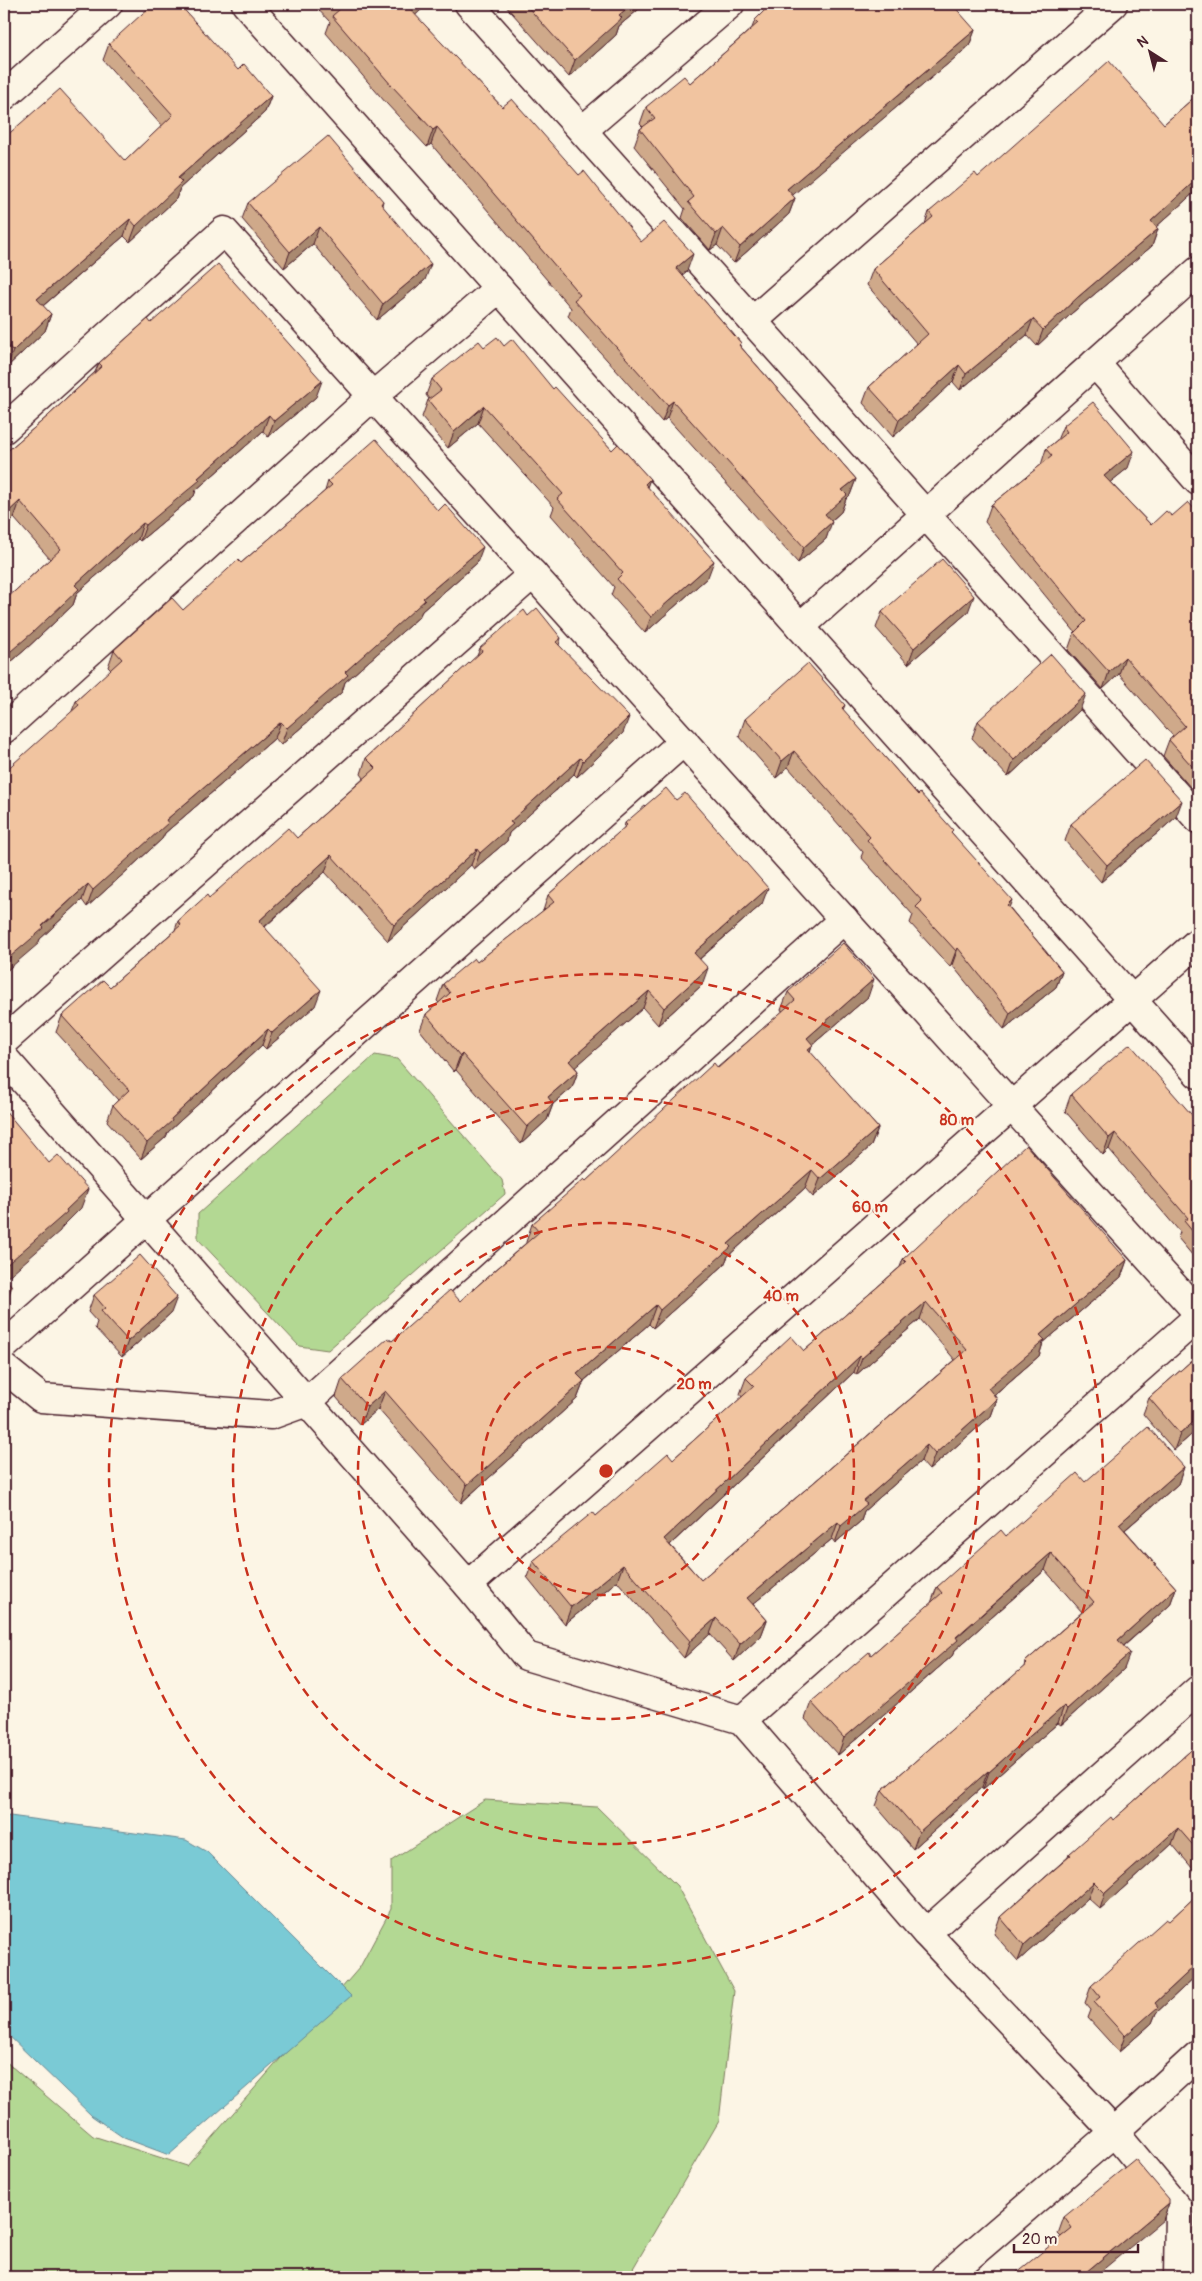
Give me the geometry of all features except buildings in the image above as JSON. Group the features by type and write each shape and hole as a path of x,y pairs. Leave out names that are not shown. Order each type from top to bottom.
{"street":[{"path":"4,96 108,4"},
{"path":"246,4 1198,1074"},
{"path":"469,4 754,320 1198,819"},
{"path":"583,130 730,4"},
{"path":"754,320 1113,4"},
{"path":"4,429 224,231 1198,1315 742,1720"},
{"path":"800,627 1198,271"},
{"path":"4,729 373,396 499,288"},
{"path":"1095,363 1198,481"},
{"path":"4,1041 533,574"},
{"path":"4,1346 684,741"},
{"path":"4,1368 41,1398 270,1415 307,1402 844,919"},
{"path":"468,1585 1198,942"},
{"path":"4,1058 468,1585 526,1656 742,1720 926,1933 1114,2132 1179,2210 1178,2277"},
{"path":"926,1933 1198,1690"},
{"path":"945,2277 1114,2132 1198,2055"}],"green space":[{"path":"375,1055 397,1059 502,1180 505,1194 328,1350 299,1346 198,1239 198,1214"},
{"path":"485,1800 597,1807 677,1886 734,1991 719,2121 628,2277 4,2277 4,2060 93,2136 187,2166 360,1967 391,1909 391,1861"}],"water":[{"path":"10,1816 186,1840 207,1852 351,1996 169,2155 124,2138 92,2116 4,2031 4,1817"}]}
